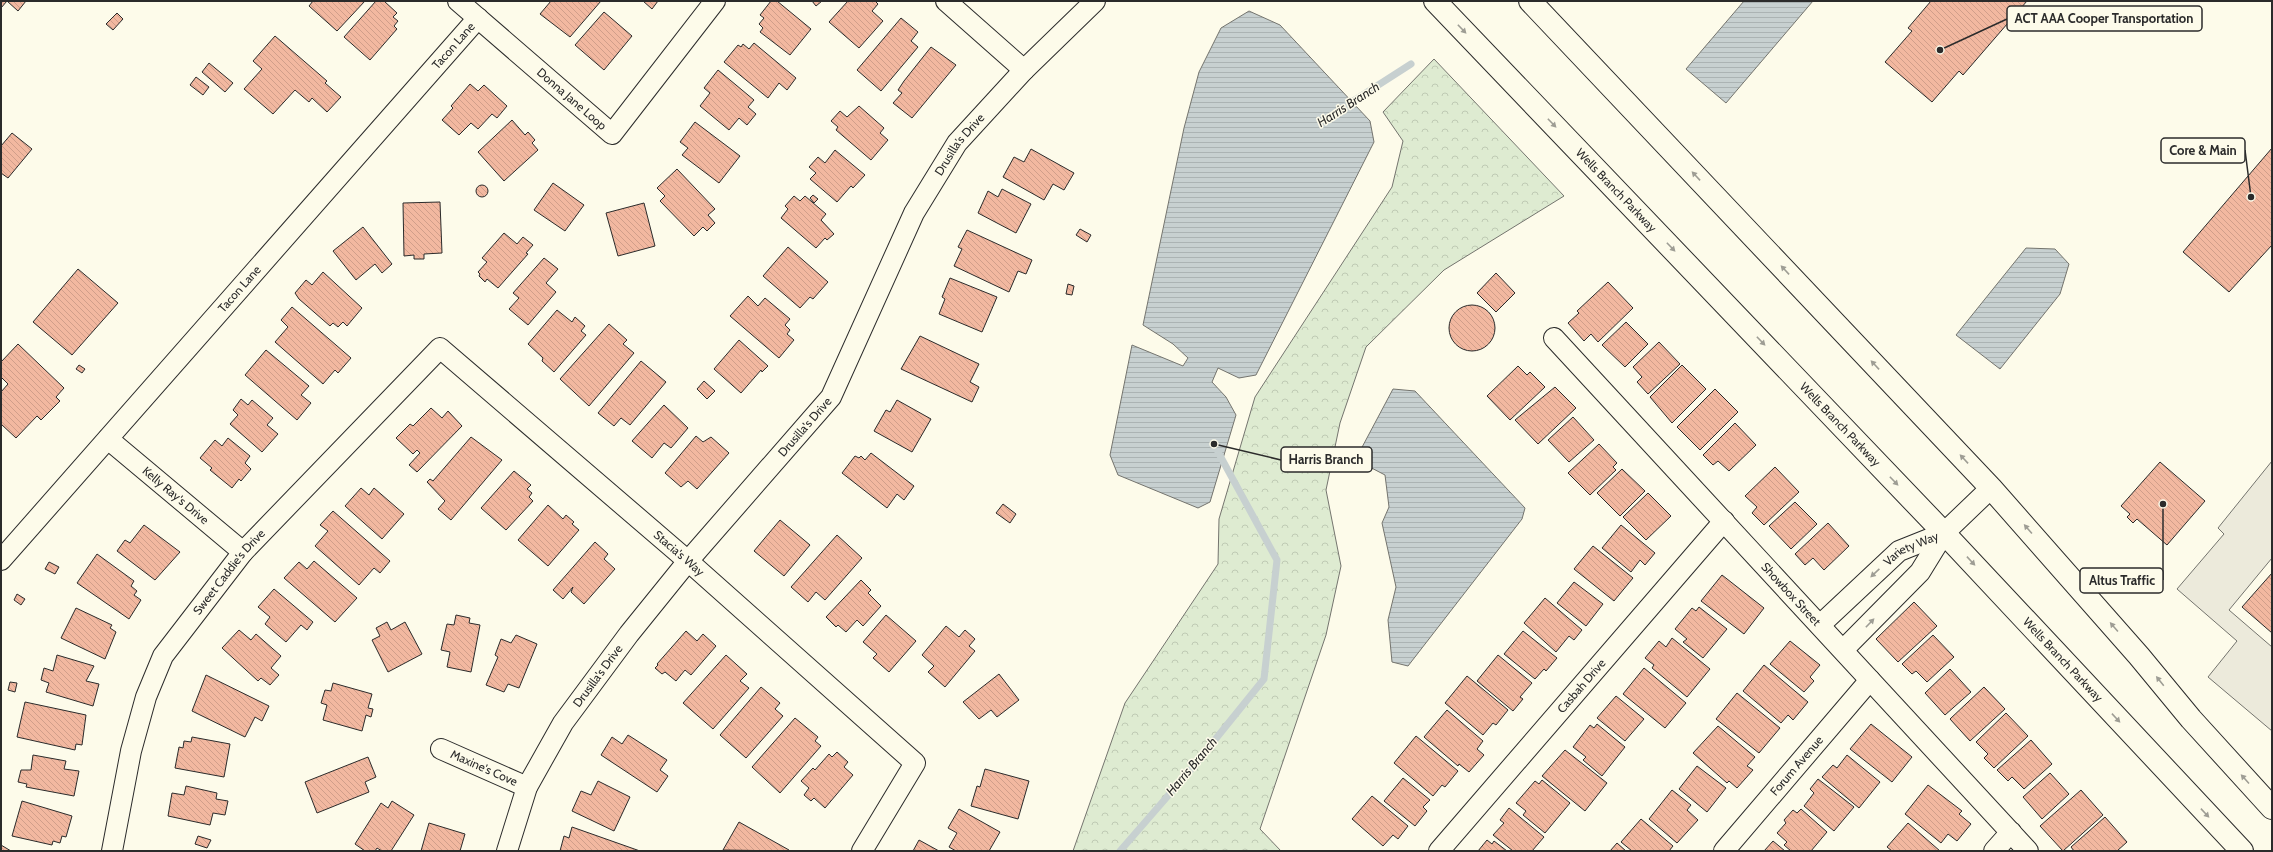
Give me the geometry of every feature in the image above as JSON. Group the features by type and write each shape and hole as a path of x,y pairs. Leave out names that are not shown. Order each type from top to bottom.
{"main road":[{"name":"Wells Branch Parkway","path":"1436,1 1944,533 2242,851"},
{"path":"1530,1 1991,488 2139,656 2191,720 2272,808"}],"street":[{"name":"Donna Jane Loop","path":"458,1 612,134 714,1"},
{"path":"946,1 1024,70"},
{"name":"Drusilla's Drive","path":"507,851 527,787 563,722 629,634 688,561 830,397 914,213 957,143 1024,70 1096,1"},
{"name":"Tacon Lane","path":"1,560 478,18"},
{"name":"Showbox Street","path":"1554,338 2028,851"},
{"name":"Stacia's Way","path":"440,348 688,561 915,763 862,851"},
{"name":"Sweet Caddie's Drive","path":"112,851 131,751 146,696 162,656 243,552 440,348"},
{"name":"Kelly Ray's Drive","path":"108,439 243,552"},
{"path":"1944,533 1991,488"},
{"name":"Casbah Drive","path":"1439,851 1724,522"},
{"name":"Variety Way","path":"1820,626 1899,551 1944,533"},
{"name":"Variety Way","path":"1843,650 1920,572 1944,533"},
{"name":"Forum Avenue","path":"1724,851 1870,680"},
{"name":"Maxine's Cove","path":"441,749 527,787"},
{"path":"1994,851 2010,832"}],"green space":[{"path":"1434,59 1564,196 1444,270 1366,347 1340,423 1326,490 1341,566 1326,635 1260,829 1281,851 1073,851 1125,703 1218,564 1219,519 1255,397 1392,187 1403,141 1383,112"}],"shaded area":[{"path":"2272,461 2272,558 2229,610 2272,647 2272,731 2208,677 2237,641 2177,589 2224,534 2218,528"}],"water":[{"path":"1744,1 1813,1 1726,103 1686,69"},
{"path":"1249,11 1280,25 1370,121 1374,142 1256,375 1239,378 1218,368 1212,382 1226,397 1236,415 1210,502 1198,508 1118,475 1110,455 1132,345 1183,366 1188,358 1173,344 1143,325 1184,128 1199,72 1221,28"},
{"path":"2026,248 2055,249 2069,264 2060,294 2000,369 1956,335"},
{"path":"1393,389 1415,391 1525,508 1522,519 1408,666 1392,662 1388,620 1396,587 1382,523 1389,507 1385,475 1362,463 1360,451"}],"building":[{"path":"1,1 7,1 1,8"},
{"path":"7,1 26,1 18,11"},
{"path":"313,1 365,1 337,31 309,6"},
{"path":"376,1 384,1 397,13 393,17 398,21 394,26 397,29 370,60 344,37"},
{"path":"551,1 601,1 570,37 540,14"},
{"path":"643,1 658,1 652,9"},
{"path":"771,1 777,1 811,29 790,55 760,32 763,28 759,24 764,18 760,15"},
{"path":"812,1 822,1 816,6"},
{"path":"848,1 875,1 878,4 872,11 883,21 859,48 829,22"},
{"path":"1931,1 2027,1 1963,75 1959,71 1932,102 1885,62 1912,31 1908,28"},
{"path":"604,12 632,36 604,70 575,45"},
{"path":"117,13 123,19 113,30 106,24"},
{"path":"901,18 918,32 911,41 918,47 881,91 857,70"},
{"path":"275,36 327,81 325,83 341,97 327,112 312,98 309,102 295,90 273,114 244,89 262,69 253,61"},
{"path":"754,43 796,78 787,90 779,83 768,98 724,62 738,45 741,47 743,44 749,49"},
{"path":"931,47 956,65 912,118 893,103 902,93 898,90 904,81"},
{"path":"209,63 233,83 225,92 202,72"},
{"path":"718,70 754,100 748,107 756,114 747,125 739,118 729,130 700,106 710,93 704,88"},
{"path":"196,77 209,87 203,95 190,85"},
{"path":"470,84 478,91 484,85 507,106 497,118 492,114 478,129 471,123 459,135 442,120 453,108 451,106"},
{"path":"859,106 884,128 880,133 888,140 871,160 836,130 838,127 831,121 840,111 847,117"},
{"path":"512,120 525,135 528,132 535,140 532,143 538,150 504,181 478,152"},
{"path":"695,122 740,156 719,183 682,155 688,148 680,142"},
{"path":"12,133 32,149 8,178 1,173 1,146"},
{"path":"2272,148 2272,245 2229,292 2183,252"},
{"path":"1031,149 1074,173 1064,190 1053,184 1044,200 1003,177 1014,157 1024,162"},
{"path":"835,150 865,175 853,188 851,186 837,202 810,179 816,173 809,167 818,157 825,163"},
{"path":"677,169 715,209 708,215 715,223 707,231 703,227 694,236 660,201 665,196 657,188"},
{"path":"553,183 584,205 565,231 534,210"},
{"path":"480,185 484,185 488,191 484,197 480,197 476,193 476,189"},
{"path":"1002,189 1031,204 1016,233 978,213 988,191 998,197"},
{"path":"813,195 818,199 814,203 810,198"},
{"path":"794,196 800,201 805,196 826,214 821,220 834,234 827,240 825,238 816,248 781,218 788,209 785,206"},
{"path":"440,202 442,253 424,254 424,259 414,259 414,255 404,256 403,203"},
{"path":"644,203 655,246 618,256 606,213"},
{"path":"363,227 392,264 382,273 375,264 356,280 333,251"},
{"path":"1080,229 1091,235 1087,242 1076,235"},
{"path":"967,230 1032,260 1026,274 1018,271 1009,292 954,266 962,249 958,247"},
{"path":"504,233 517,244 523,237 533,245 526,253 528,254 498,288 487,279 485,282 479,276 480,274 478,272 487,262 482,258"},
{"path":"788,247 828,282 813,299 810,297 800,308 763,276"},
{"path":"544,258 558,269 546,283 556,292 528,325 509,309 519,298 513,293"},
{"path":"78,269 118,303 72,355 33,322"},
{"path":"323,272 362,308 347,326 343,322 338,327 333,323 330,326 299,299 295,293 306,280 312,285"},
{"path":"1496,273 1515,293 1496,312 1477,293"},
{"path":"950,278 997,297 982,332 939,314 945,299 942,297"},
{"path":"1608,282 1633,308 1598,342 1591,334 1584,341 1568,323 1579,313 1577,311"},
{"path":"1068,284 1074,286 1072,295 1066,294"},
{"path":"748,296 758,306 765,298 790,319 785,325 790,330 787,334 794,340 779,358 730,316"},
{"path":"1477,305 1481,306 1491,315 1494,319 1494,337 1485,347 1477,351 1467,351 1459,347 1450,337 1449,323 1453,315 1463,306"},
{"path":"292,307 351,358 338,373 335,370 323,384 275,342 288,327 281,320"},
{"path":"557,310 572,322 575,317 585,326 581,331 586,335 554,372 542,361 543,358 528,344"},
{"path":"1626,322 1648,344 1625,367 1602,345"},
{"path":"609,324 627,340 623,344 634,353 589,406 560,379"},
{"path":"920,336 979,364 970,382 979,387 972,402 901,369"},
{"path":"739,340 768,366 762,372 761,370 741,393 714,369"},
{"path":"1659,342 1680,364 1648,394 1637,382 1642,377 1633,367"},
{"path":"18,344 64,388 56,397 60,401 41,420 37,416 16,438 1,424 1,392 8,384 1,377 1,362"},
{"path":"266,350 309,386 301,395 311,403 297,420 245,375"},
{"path":"641,361 666,382 630,425 621,418 614,426 598,413"},
{"path":"79,365 85,369 82,373 76,369"},
{"path":"1682,365 1706,389 1672,423 1650,397"},
{"path":"1518,366 1527,375 1530,372 1545,387 1510,420 1487,396"},
{"path":"704,381 715,391 707,399 697,389"},
{"path":"1555,387 1576,408 1538,444 1515,420"},
{"path":"1715,389 1738,412 1700,450 1677,427"},
{"path":"241,399 248,405 252,400 273,418 267,425 278,434 262,452 230,424 238,415 233,410"},
{"path":"897,400 931,419 912,452 874,431 886,410 890,412"},
{"path":"664,405 688,428 671,448 664,443 652,458 632,441"},
{"path":"431,408 442,418 448,411 462,426 417,472 409,465 420,453 417,450 413,454 396,438 410,424 413,426"},
{"path":"1573,417 1594,440 1569,462 1548,440"},
{"path":"1735,423 1756,445 1729,471 1718,461 1713,465 1703,455"},
{"path":"696,436 703,442 711,437 729,453 697,489 688,481 681,487 665,473"},
{"path":"471,437 502,460 451,520 438,509 445,501 427,482 430,479 433,481"},
{"path":"228,438 250,456 245,463 251,469 241,481 239,479 232,488 210,470 212,468 200,458 215,440 222,446"},
{"path":"1599,444 1617,463 1613,467 1616,470 1590,495 1568,473"},
{"path":"871,453 914,486 904,500 897,494 887,508 842,473 855,456 859,458 861,456 865,460"},
{"path":"2160,462 2205,501 2167,545 2137,519 2133,523 2127,517 2130,514 2121,506"},
{"path":"1775,467 1799,492 1764,525 1752,513 1757,507 1745,496"},
{"path":"1622,469 1645,491 1620,516 1597,493"},
{"path":"514,471 531,485 527,489 532,493 529,497 533,501 506,530 481,508"},
{"path":"361,488 369,495 374,488 404,514 382,539 345,506"},
{"path":"1648,493 1671,516 1646,540 1623,517"},
{"path":"1795,502 1817,524 1791,549 1769,526"},
{"path":"1003,504 1016,514 1010,523 996,513"},
{"path":"548,505 563,519 566,515 574,522 572,524 579,530 548,566 518,540"},
{"path":"333,511 390,561 380,573 374,568 359,585 315,546 328,531 320,525"},
{"path":"780,520 810,545 784,576 754,551"},
{"path":"1828,523 1849,546 1824,570 1813,558 1805,565 1795,554"},
{"path":"144,525 180,552 155,580 117,551 125,540 130,543"},
{"path":"1621,525 1655,553 1645,565 1640,560 1631,572 1602,548"},
{"path":"837,535 862,558 825,600 816,592 808,602 791,587"},
{"path":"595,542 608,554 604,559 615,569 584,604 571,592 573,587 563,599 553,590"},
{"path":"1593,546 1633,578 1614,601 1574,569"},
{"path":"97,554 134,581 131,586 137,591 134,595 141,600 129,619 77,583"},
{"path":"314,561 357,598 335,622 284,578 299,562 307,569"},
{"path":"49,562 59,567 55,574 45,569"},
{"path":"2272,573 2272,633 2242,607"},
{"path":"1722,575 1764,608 1744,634 1701,601"},
{"path":"861,580 871,590 868,593 881,606 863,626 857,620 846,632 838,625 836,627 826,617"},
{"path":"1574,582 1603,604 1586,626 1557,603"},
{"path":"274,589 313,622 307,630 301,625 286,642 265,624 270,617 258,607"},
{"path":"17,594 25,599 21,605 14,600"},
{"path":"1545,598 1582,630 1574,640 1569,636 1556,652 1524,623"},
{"path":"1914,602 1937,626 1898,662 1876,639"},
{"path":"1699,607 1727,629 1703,658 1683,642 1687,639 1675,629 1692,608 1696,611"},
{"path":"76,608 112,625 110,628 116,632 105,659 61,638"},
{"path":"456,615 470,618 469,623 480,625 471,672 447,667 450,652 441,650 447,624 454,625"},
{"path":"886,615 916,641 889,672 873,658 877,654 863,642"},
{"path":"387,622 391,630 405,622 422,654 388,672 372,640 380,636 376,628"},
{"path":"946,626 959,637 965,630 975,639 969,646 975,651 945,687 928,672 934,666 922,655"},
{"path":"239,630 251,640 256,634 281,656 271,668 279,675 270,685 261,678 258,681 222,648"},
{"path":"686,631 697,641 703,634 716,646 691,675 685,670 676,681 665,672 662,674 655,668"},
{"path":"1523,631 1557,658 1546,671 1544,669 1535,679 1504,654"},
{"path":"516,635 537,644 519,688 508,684 504,692 486,685 498,657 495,655 501,639 511,643"},
{"path":"1933,635 1954,657 1927,682 1916,671 1912,674 1902,664"},
{"path":"1672,638 1710,669 1687,697 1652,668 1654,665 1645,658 1659,641 1666,647"},
{"path":"1790,641 1820,665 1810,677 1814,681 1804,692 1770,664"},
{"path":"57,655 94,666 86,681 99,684 93,706 46,692 49,683 41,680 44,668 53,671"},
{"path":"726,655 747,674 740,681 749,688 713,729 683,703"},
{"path":"1498,655 1532,683 1520,697 1523,699 1513,711 1477,681"},
{"path":"1764,665 1808,702 1793,720 1788,715 1781,723 1743,691"},
{"path":"1644,668 1686,703 1665,728 1623,694"},
{"path":"1950,669 1971,692 1945,715 1925,693"},
{"path":"999,674 1019,700 997,717 991,710 979,719 963,702"},
{"path":"206,675 269,706 262,721 255,717 245,737 192,711"},
{"path":"1467,676 1508,710 1496,725 1493,723 1483,735 1445,703"},
{"path":"10,682 17,683 15,692 8,690"},
{"path":"333,683 372,694 368,708 373,709 371,717 366,715 362,731 323,720 327,705 321,703 325,690 331,691"},
{"path":"761,687 780,703 775,709 783,716 746,758 720,735"},
{"path":"1984,687 2005,709 1970,741 1950,719"},
{"path":"1737,693 1780,728 1759,753 1716,719"},
{"path":"1616,696 1644,719 1625,741 1597,718"},
{"path":"25,702 86,715 82,745 76,744 75,750 17,737"},
{"path":"1447,710 1483,741 1477,749 1484,755 1469,772 1459,764 1458,766 1424,737"},
{"path":"2006,713 2028,736 1994,768 1984,758 1988,754 1976,742"},
{"path":"795,718 818,737 815,741 821,746 780,793 752,767"},
{"path":"1597,724 1625,747 1602,776 1583,760 1586,757 1573,747 1590,725 1594,728"},
{"path":"1871,724 1912,757 1892,782 1850,749"},
{"path":"1718,726 1755,757 1747,766 1753,770 1737,788 1729,781 1727,783 1693,753"},
{"path":"628,735 667,760 660,770 668,776 657,792 601,755 612,737 622,744"},
{"path":"1416,736 1458,771 1445,787 1442,785 1433,796 1394,763"},
{"path":"192,737 230,744 224,777 175,768 179,747 183,748 184,741 191,742"},
{"path":"2031,740 2052,764 2024,789 2012,777 2008,781 1997,770"},
{"path":"1565,750 1607,783 1585,811 1542,776"},
{"path":"837,752 848,762 844,767 853,775 825,808 814,798 811,801 804,795 809,788 801,781 813,768 815,770 829,754 832,757"},
{"path":"33,755 66,761 64,769 79,771 74,796 26,787 27,784 18,782 21,770 31,770"},
{"path":"1847,755 1880,782 1859,808 1822,777 1833,765 1837,768"},
{"path":"368,757 376,777 365,782 369,792 317,813 305,782"},
{"path":"1697,766 1726,788 1707,812 1679,789"},
{"path":"985,769 1029,781 1018,819 971,806 977,786 980,787"},
{"path":"2050,773 2069,794 2042,819 2023,797"},
{"path":"1403,778 1430,800 1423,807 1427,811 1415,826 1384,801"},
{"path":"1818,779 1854,807 1834,831 1804,806 1814,793 1810,789"},
{"path":"1542,780 1570,803 1545,833 1523,815 1526,811 1516,803 1535,781 1539,784"},
{"path":"598,781 630,797 614,831 572,811 581,791 591,795"},
{"path":"1928,785 1962,811 1959,814 1971,824 1957,841 1948,834 1941,843 1905,814"},
{"path":"186,786 217,793 216,799 228,801 225,815 213,813 210,825 168,816 172,793 184,795"},
{"path":"1672,790 1691,805 1687,810 1698,820 1677,843 1649,819"},
{"path":"2081,790 2103,815 2063,851 2040,826"},
{"path":"1372,796 1408,826 1398,839 1393,835 1383,846 1352,819"},
{"path":"22,801 72,816 66,837 62,836 60,843 53,841 52,845 12,836"},
{"path":"392,801 414,815 391,851 382,851 377,848 375,851 365,851 355,844 381,803 388,808"},
{"path":"1509,808 1544,837 1532,851 1513,851 1493,835 1504,823 1500,820"},
{"path":"959,809 1000,832 989,851 956,851 949,847 957,833 948,828"},
{"path":"1801,809 1827,832 1811,851 1791,851 1784,845 1787,842 1777,833 1786,823 1784,820 1793,810 1797,813"},
{"path":"2105,817 2127,842 2117,851 2074,851 2071,847"},
{"path":"1641,819 1673,846 1669,851 1632,851 1621,842"},
{"path":"739,822 789,850 723,850"},
{"path":"429,823 465,834 460,851 421,851"},
{"path":"1908,823 1940,851 1892,851 1887,847"},
{"path":"572,827 640,851 560,851 564,836 569,838"},
{"path":"198,836 211,840 207,848 195,844"},
{"path":"919,840 939,851 913,851"},
{"path":"1487,840 1492,844 1494,841 1507,851 1478,851"},
{"path":"1773,841 1785,851 1764,851"},
{"path":"1617,843 1626,851 1610,851"},
{"path":"1,845 11,851 1,851"}],"waterway":[{"name":"Harris Branch","path":"1344,107 1411,64"},
{"name":"Harris Branch","path":"1120,851 1193,767 1264,679 1277,560 1218,452"}],"place":[{"name":"ACT AAA Cooper Transportation","path":"1940,50"},
{"name":"Core & Main","path":"2251,197"},
{"name":"Harris Branch","path":"1214,444"},
{"name":"Altus Traffic","path":"2163,504"}]}
